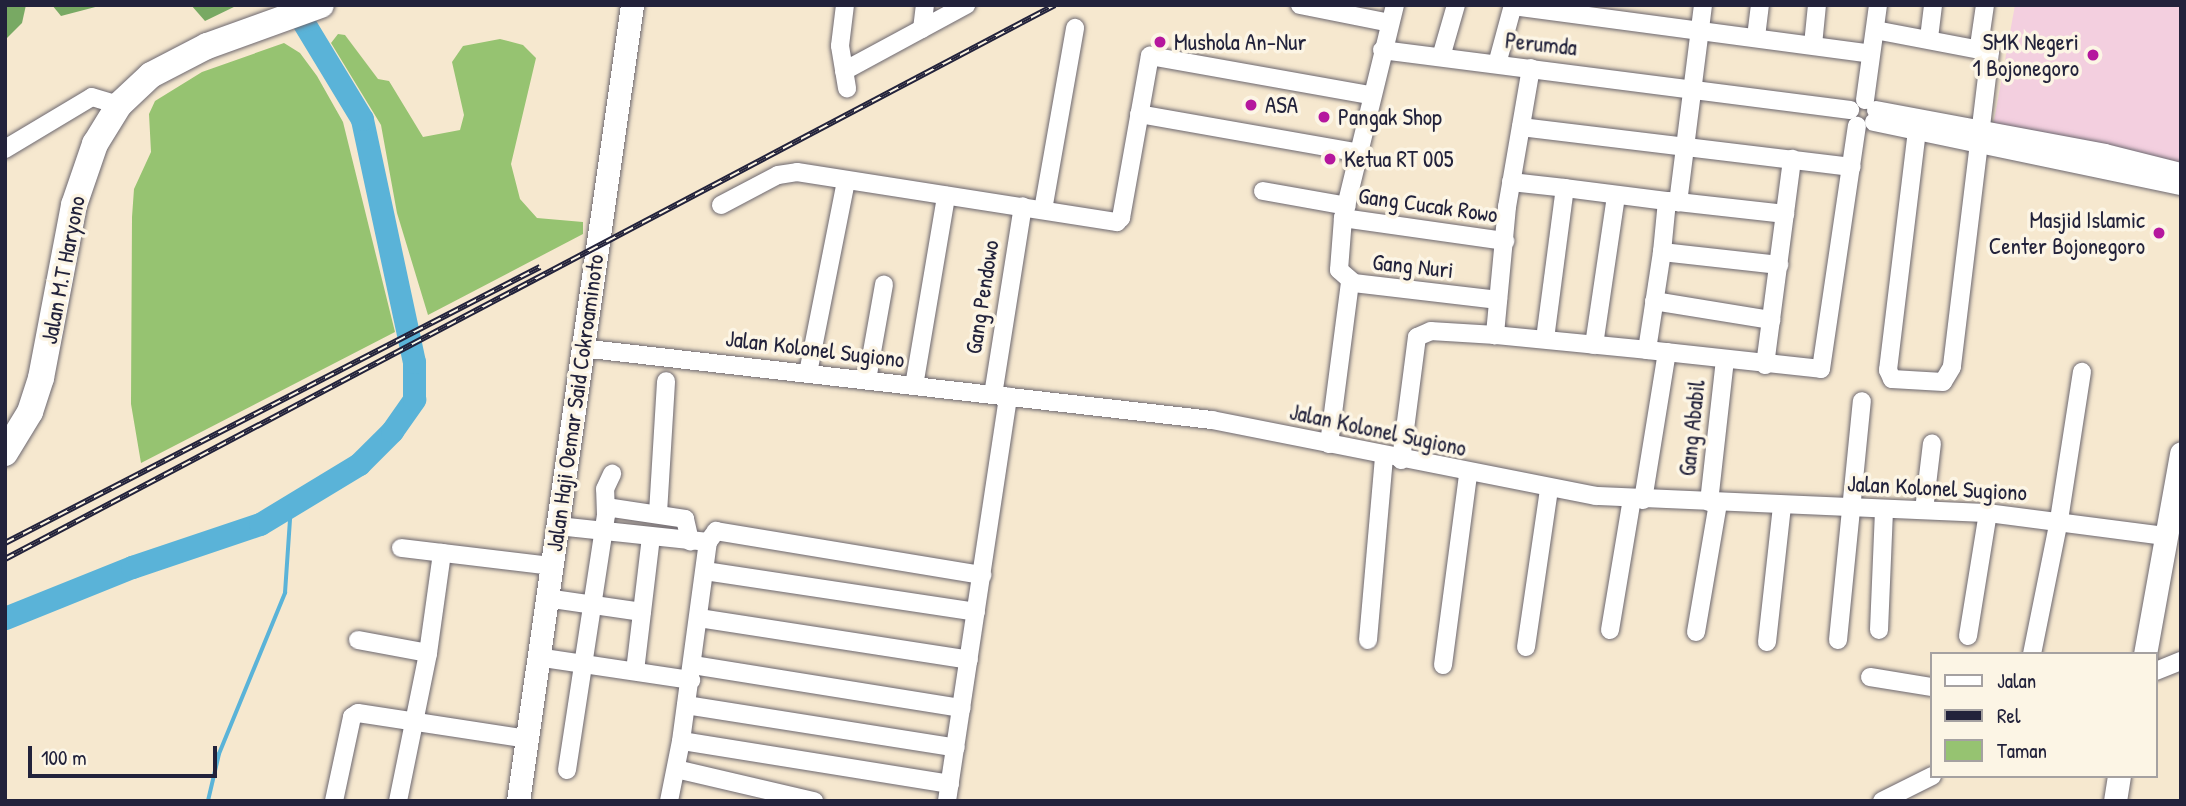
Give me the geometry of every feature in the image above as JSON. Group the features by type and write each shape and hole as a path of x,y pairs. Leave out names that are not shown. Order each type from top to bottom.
{"highway":[{"name":"Jalan M.T Haryono","path":"9,442 41,378 74,205 95,144 119,105 150,75 252,28 321,5"}],"main road":[{"name":"Jalan Haji Oemar Said Cokroaminoto","path":"518,801 632,5"},
{"path":"2145,652 2181,453"},
{"path":"2115,801 2119,778"}],"street":[{"path":"845,5 841,37 846,80 922,29 966,5"},
{"path":"922,29 925,5"},
{"path":"1300,5 1392,14"},
{"path":"1441,57 1456,5"},
{"path":"1647,350 1662,252 1694,88 1703,5"},
{"path":"1756,37 1760,5"},
{"path":"1813,45 1817,5"},
{"path":"1368,640 1392,458 1417,337 1431,331 1495,335 1667,352 1818,371 1823,366 1852,167 1864,114 1878,5"},
{"path":"1929,38 1933,5"},
{"path":"1979,46 1985,5"},
{"path":"1497,64 1513,6"},
{"name":"Perumda","path":"1513,6 1871,54"},
{"name":"Gang Nuri","path":"1392,14 1370,95 1360,153 1345,212 1337,265 1350,282 1498,300"},
{"path":"1043,210 1074,28"},
{"path":"1875,30 1979,46 1990,52 1950,374 1943,382 1892,379 1888,362 1917,131"},
{"name":"Perumda","path":"1382,50 1694,88 1864,114"},
{"path":"721,205 787,173 1120,220 1152,56 1370,95"},
{"path":"1495,335 1511,182 1531,68"},
{"path":"5,149 85,100 99,97 119,105"},
{"path":"1139,114 1360,153"},
{"path":"1864,114 2181,172"},
{"path":"1864,114 1917,131 1979,135 2181,186"},
{"path":"1521,127 1852,167"},
{"path":"1765,365 1792,159"},
{"path":"808,373 846,181"},
{"path":"1511,182 1785,214"},
{"path":"1545,339 1564,188"},
{"name":"Gang Cucak Rowo","path":"1264,191 1345,212 1505,241"},
{"path":"1594,345 1616,195"},
{"path":"914,386 946,196"},
{"name":"Gang Pendowo","path":"948,792 982,575 1023,206"},
{"path":"1662,252 1779,265"},
{"path":"1329,444 1350,282"},
{"path":"867,380 884,285"},
{"path":"1654,301 1771,320"},
{"name":"Jalan Kolonel Sugiono","path":"581,348 1212,420 1549,489 1637,499 1988,513 2059,520 2166,536"},
{"path":"1610,629 1667,352"},
{"name":"Gang Ababil","path":"1696,632 1713,503 1725,360"},
{"path":"2032,652 2059,520 2082,372"},
{"path":"658,513 666,381"},
{"path":"1838,640 1849,508 1862,401"},
{"path":"1924,510 1932,443"},
{"path":"567,770 603,533 605,489 612,474"},
{"path":"1443,666 1468,474"},
{"path":"1526,647 1549,489"},
{"path":"1767,642 1782,506"},
{"path":"606,507 685,519 699,541 705,571 687,705 669,801"},
{"path":"1879,630 1884,509"},
{"path":"1968,636 1988,513"},
{"path":"558,526 603,533 699,541 716,531 982,575"},
{"path":"635,671 652,537"},
{"path":"401,548 552,566"},
{"path":"398,801 412,720 428,653 442,552"},
{"path":"705,571 976,612"},
{"path":"547,598 642,612"},
{"path":"699,618 969,660"},
{"path":"358,640 428,653"},
{"path":"537,657 635,671 692,672 962,708"},
{"path":"2158,670 2181,661"},
{"path":"1870,677 1930,687"},
{"path":"687,705 956,747"},
{"path":"334,801 352,717 358,713 527,739"},
{"path":"681,741 948,792"},
{"path":"676,769 814,801"},
{"path":"1882,801 1930,777"}],"shaded area":[{"name":"SMK Negeri 1 Bojonegoro","path":"2015,5 2181,5 2181,170 1992,132"}],"green space":[{"path":"5,5 26,5 22,23 5,40"},
{"path":"52,5 103,5 61,16"},
{"path":"191,5 238,5 205,21"},
{"path":"338,34 345,35 378,79 389,81 423,137 460,130 464,115 452,62 463,46 500,39 523,45 536,58 511,164 520,199 537,218 583,222 583,234 428,315 397,213 381,125 331,43"},
{"path":"284,43 300,53 317,76 343,122 395,332 141,463 131,404 132,217 134,189 151,152 149,114 155,101 202,72"}],"waterway":[{"path":"5,618 132,567 260,524 359,464 392,431 414,399 414,362 362,119 293,5"},
{"path":"208,801 219,754 285,593 291,506"}],"railway":[{"path":"5,559 1055,5"},
{"path":"5,543 540,267"}],"place":[{"name":"Mushola An-Nur","path":"1160,42"},
{"name":"SMK Negeri 1 Bojonegoro","path":"2093,55"},
{"name":"ASA","path":"1251,105"},
{"name":"Pangak Shop","path":"1324,117"},
{"name":"Ketua RT 005","path":"1330,159"},
{"name":"Masjid Islamic Center Bojonegoro","path":"2159,233"}]}
